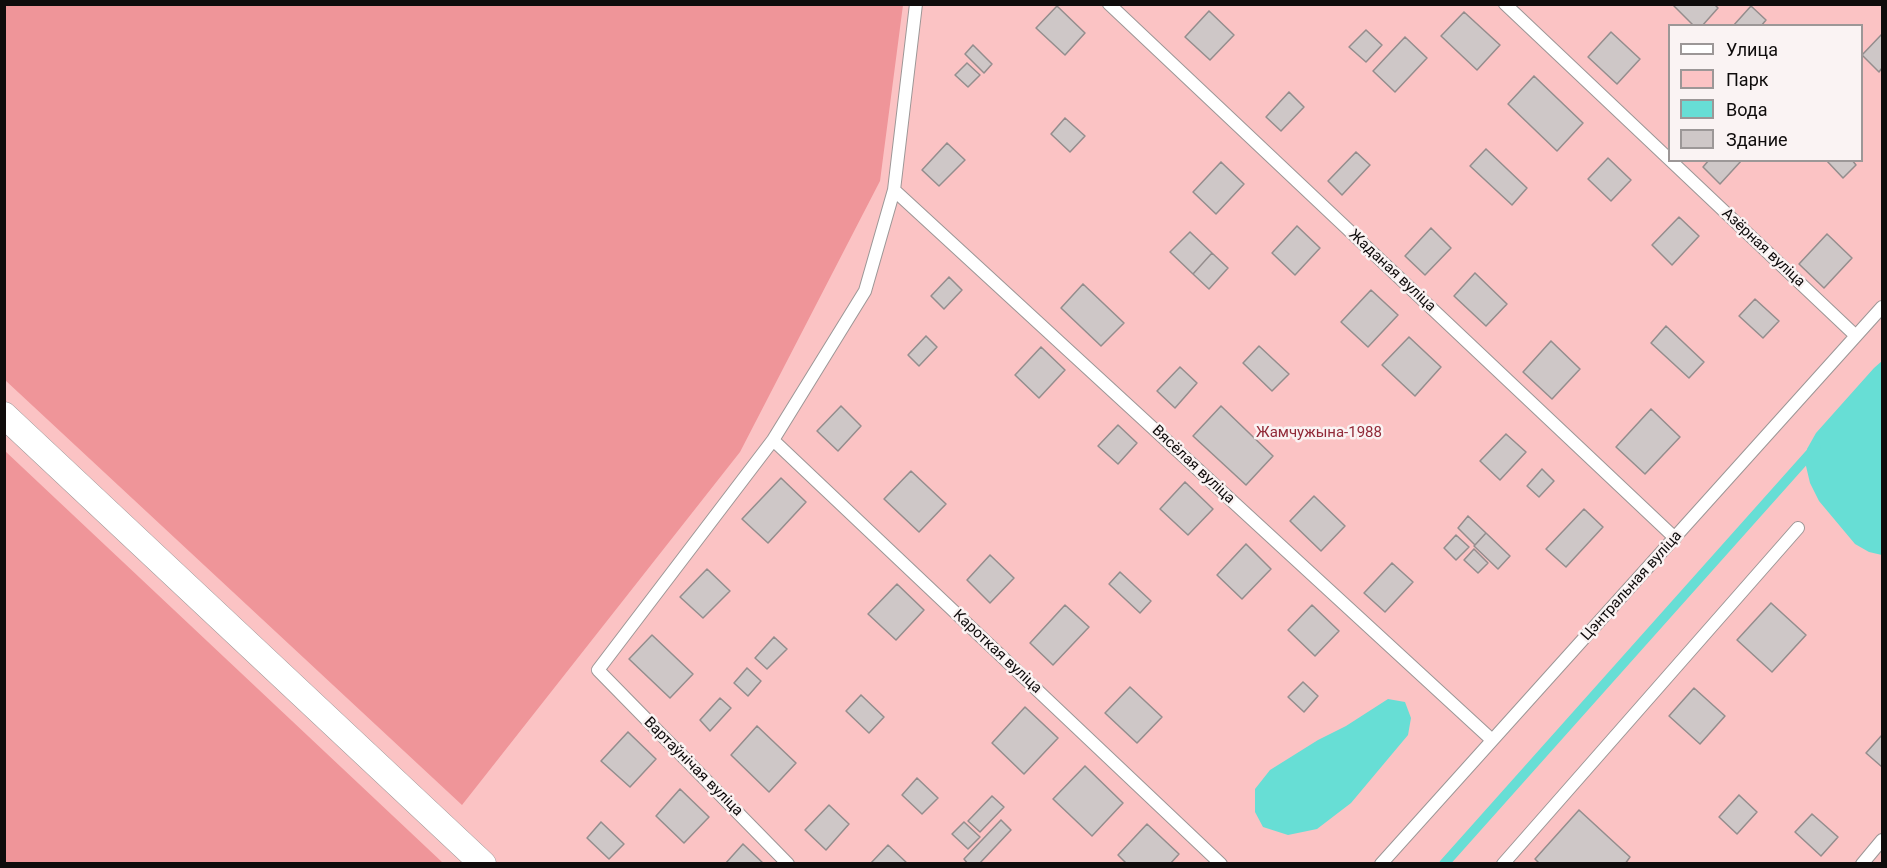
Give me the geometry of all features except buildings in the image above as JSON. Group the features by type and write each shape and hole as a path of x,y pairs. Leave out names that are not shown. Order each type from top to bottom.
{"street":[{"path":"4,415 483,864"}],"lane":[{"path":"773,440 865,291 894,190 916,4"},
{"name":"Жаданая вуліца","path":"1109,4 1675,538"},
{"name":"Азёрная вуліца","path":"1505,4 1668,158"},
{"name":"Азёрная вуліца","path":"1672,162 1856,336"},
{"name":"Вясёлая вуліца","path":"894,190 1492,740"},
{"name":"Цэнтральная вуліца","path":"1381,864 1882,307"},
{"name":"Вартаўнічая вуліца","path":"773,440 598,670 788,864"},
{"name":"Кароткая вуліца","path":"773,440 1221,864"},
{"path":"1503,864 1798,528"},
{"path":"1862,864 1882,840"}],"green space":[{"name":"Жамчужына-1988","path":"5,5 1882,5 1882,863 5,864"}],"shaded area":[{"path":"4,5 903,5 880,181 740,452 462,805 5,380"},
{"path":"5,451 443,863 5,863"}],"water":[{"path":"1882,361 1882,555 1869,552 1855,544 1819,501 1810,483 1806,466 1807,449 1816,433"},
{"path":"1388,699 1405,702 1411,718 1408,735 1351,803 1317,829 1288,835 1263,827 1255,812 1255,789 1270,770"}],"waterway":[{"path":"1444,864 1816,447"}]}
